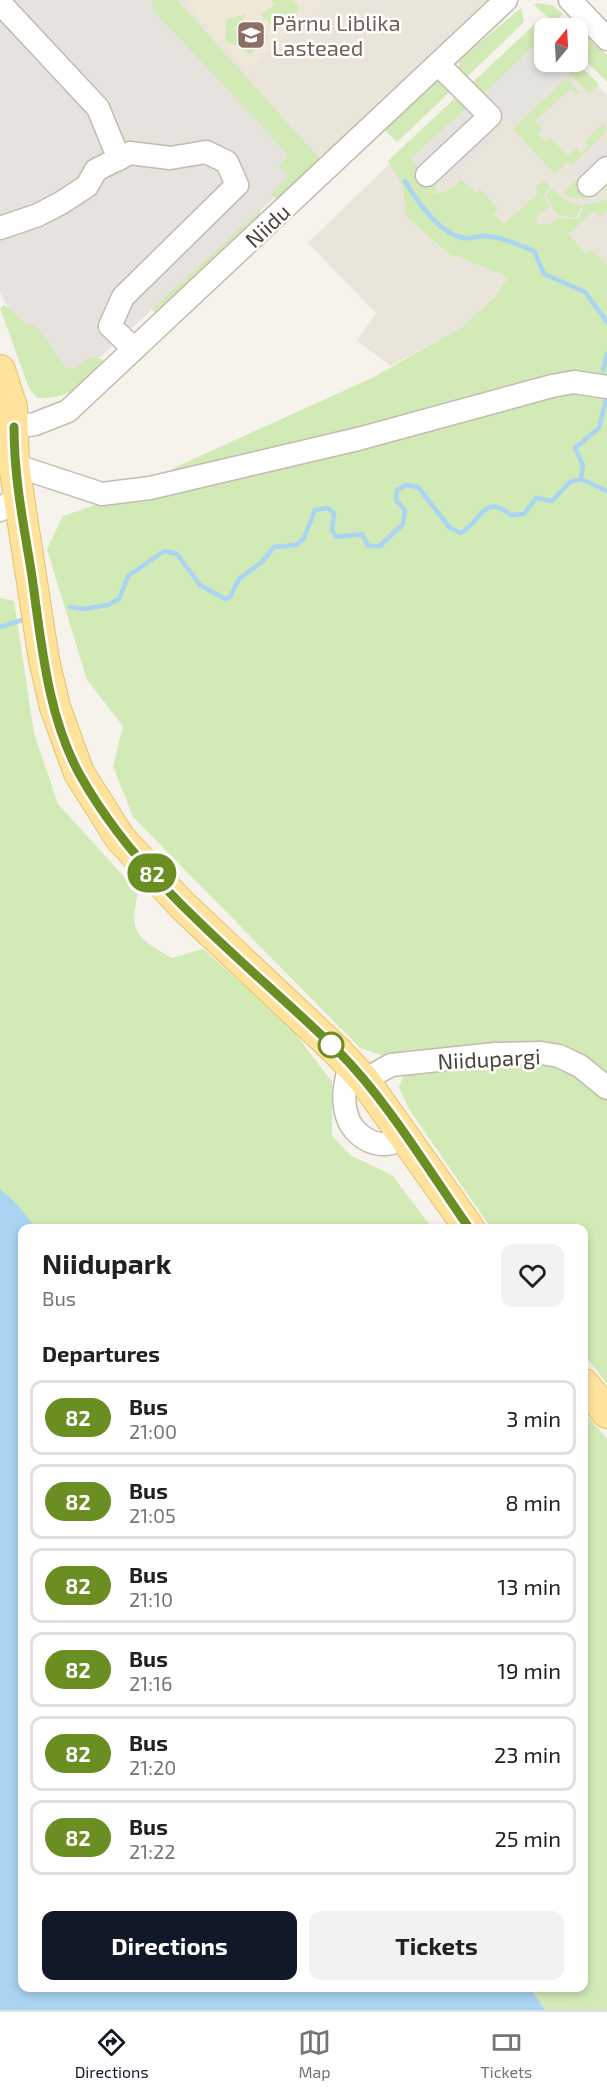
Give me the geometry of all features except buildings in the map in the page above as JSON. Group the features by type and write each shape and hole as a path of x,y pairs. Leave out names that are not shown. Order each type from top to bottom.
{"main road":[{"path":"0,370 12,407 14,427 14,465 9,503 56,707 79,773 120,838 135,855 182,905 357,1072 466,1224"},
{"path":"588,1389 607,1413"}],"street":[{"name":"Niidu","path":"14,427 35,424 68,411 506,0"},
{"path":"570,0 607,39"},
{"path":"0,3 98,108 119,159"},
{"path":"427,175 490,116 438,64"},
{"path":"0,228 38,215 61,202 87,186 96,170 130,153 170,158 206,152 227,162 237,185 123,297 110,326 134,349"},
{"path":"589,185 607,168"},
{"path":"14,465 102,494 150,488 358,439 552,386 574,382 607,387"},
{"name":"Niidupargi","path":"357,1072 391,1065 495,1054 541,1053 559,1056 580,1066 607,1088"}],"shaded area":[{"path":"0,0 162,0 320,156 63,391 23,335 0,293"},
{"path":"162,0 491,0 331,149 320,156"},
{"name":"Pärnu Liblika Lasteaed","path":"183,0 324,0 247,70"},
{"path":"534,40 534,72 583,72 607,95 607,293 406,216 446,252 508,277 496,296 462,327 391,366 357,341 376,313 308,243 384,169 525,41"},
{"path":"534,47 534,72 561,72 564,75 514,122 485,92"},
{"path":"466,111 473,119 478,115 497,135 439,188 413,160"},
{"path":"607,138 607,176 591,190 572,171"}],"green space":[{"path":"152,0 177,0 320,159 279,201 271,194 288,176 279,165 287,157 286,152 153,10"},
{"path":"271,0 292,0 300,8 278,31 261,15 275,4"},
{"path":"537,3 552,5 563,14 559,18 549,18 534,5"},
{"path":"521,8 524,22 466,78 459,69 459,60"},
{"path":"246,14 240,30 245,33 254,22 269,37 250,55 241,47 225,41 226,20"},
{"path":"534,25 534,46 484,93 473,82"},
{"path":"588,37 607,55 607,82 588,63"},
{"path":"568,72 586,72 599,84 589,94"},
{"path":"442,80 453,89 397,142 382,128 436,81"},
{"path":"563,81 570,82 580,92 577,94 571,88 535,121 542,128 537,134 545,142 550,137 568,156 577,148 581,153 588,146 585,141 604,123 607,131 572,165 568,161 555,174 513,129"},
{"path":"456,97 467,108 410,159 437,190 435,193 445,192 461,180 475,193 480,189 498,209 493,214 504,224 539,192 536,187 544,180 550,187 544,195 549,208 538,213 536,223 550,225 558,218 576,219 581,216 583,205 607,200 607,211 600,217 594,211 568,234 586,254 592,250 607,265 607,1384 588,1359 588,1224 488,1224 409,1109 399,1087 406,1071 405,1056 381,1055 360,1048 133,817 113,766 123,726 87,680 47,549 63,516 119,497 182,464 372,378 462,327 496,296 508,277 446,252 406,216 403,187 388,161"},
{"path":"578,179 589,191 587,199 570,198 563,192"},
{"path":"552,188 562,199 582,206 576,218 555,212 546,196"},
{"path":"259,211 262,217 156,313 152,309"},
{"path":"4,305 26,324 35,325 68,370 93,357 104,360 82,383 68,393 49,398 37,398 29,388 0,308"},
{"path":"0,598 14,601 34,733 58,804 138,892 134,917 138,933 150,945 172,958 203,949 291,1028 332,1082 332,1136 350,1155 392,1175 429,1224 33,1224 17,1204 0,1189"},
{"path":"588,1417 607,1439 607,2010 545,2010 533,1992 588,1992"}],"water":[{"path":"0,1189 17,1204 33,1224 18,1224 18,1992 533,1992 545,2010 0,2010"}],"waterway":[{"path":"405,181 422,207 447,231 465,238 484,236 497,238 534,251 544,274 585,292 607,322"},
{"path":"603,370 607,354"},
{"path":"70,607 84,609 108,605 119,599 128,576 164,551 177,554 200,585 225,599 230,597 239,579 262,562 274,547 296,545 304,538 315,510 327,508 334,513 332,530 336,537 362,534 368,546 380,546 403,524 405,510 396,500 397,490 406,485 418,487 450,528 461,533 488,508 501,509 511,515 524,514 536,498 552,501 570,482 581,479 583,465 575,448 599,428 607,395"},
{"path":"581,479 607,491"},
{"path":"0,627 22,620"}],"bus line":[{"name":"82","path":"14,427 14,465 44,660 56,707 79,773 120,838 135,855 182,905 338,1052 364,1080 466,1224"}],"place":[{"name":"Pärnu Liblika Lasteaed","path":"251,35"}]}
